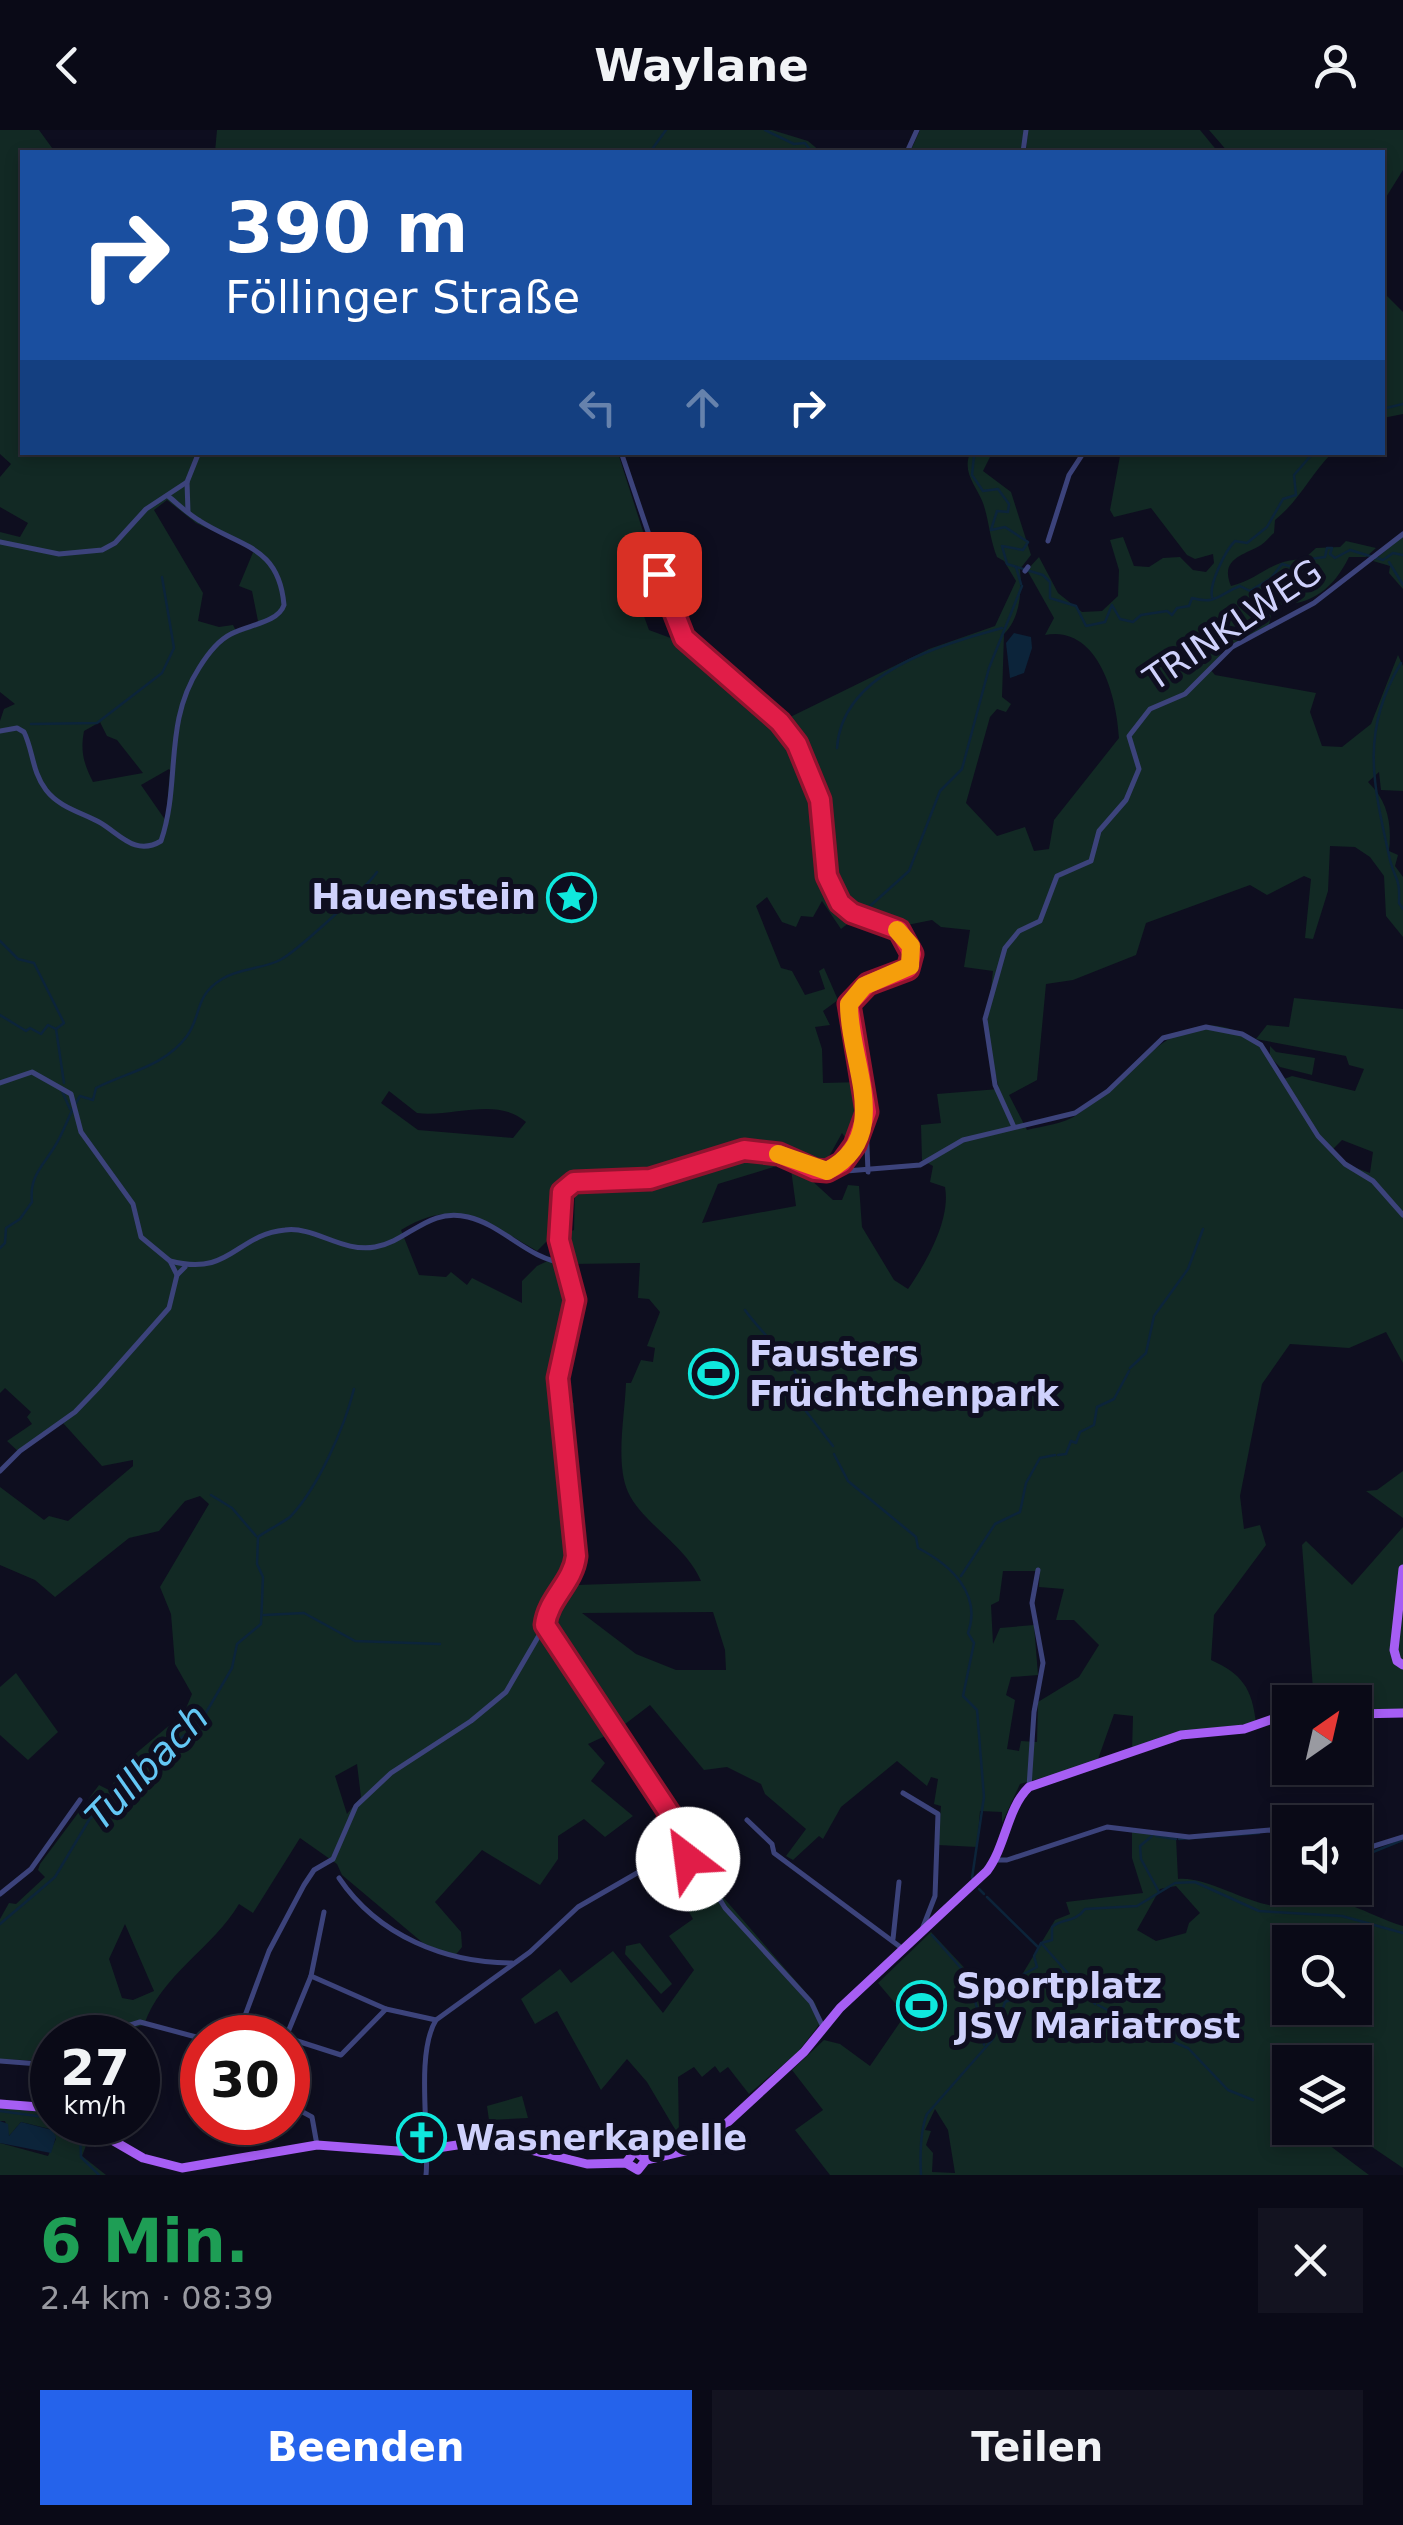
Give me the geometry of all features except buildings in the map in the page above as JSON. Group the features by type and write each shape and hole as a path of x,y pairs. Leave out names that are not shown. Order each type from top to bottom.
{"main road":[{"path":"1403,1568 1394,1653 1403,1665"},
{"path":"1372,1714 1403,1713"},
{"path":"122,2145 176,2171 317,2145 428,2151 499,2141 588,2164 626,2163 638,2173 646,2160 702,2144 790,2066 823,2027 996,1860 1018,1800 1030,1787 1173,1738 1244,1729 1272,1719"},
{"path":"0,2104 30,2106"},
{"path":"626,2163 628,2154 635,2151 646,2160"}],"street":[{"path":"189,514 188,482 199,455"},
{"path":"621,455 684,638 780,722 797,744 820,800 828,883 845,909 899,930 907,938 912,954 910,966 864,986 849,1004 866,1118 868,1172"},
{"path":"1048,541 1068,475 1082,455"},
{"path":"0,542 59,554 102,550 116,543 140,514 188,482"},
{"path":"0,732 17,728 24,732 36,772 56,801 100,822 120,840 140,846 160,842 172,808 172,740 197,670 220,640 279,615 284,606 278,581 260,551 189,514 168,496"},
{"name":"TRINKLWEG","path":"1014,1127 995,1084 984,1032 999,964 1013,936 1040,921 1057,876 1092,861 1099,831 1126,800 1139,769 1128,741 1131,730 1150,710 1185,694 1232,647 1314,603 1403,534"},
{"path":"160,2027 200,2038 243,2021 269,1951 314,1870 334,1858 356,1806 390,1772 471,1721 506,1692 545,1625 550,1604 572,1574 576,1556 558,1378 575,1312 559,1240 560,1199 565,1186 574,1182 650,1179 680,1166 751,1150 827,1171 868,1172 920,1165 949,1145 1053,1120 1083,1108 1170,1034 1198,1027 1224,1028 1261,1045 1318,1136 1345,1164 1373,1180 1403,1215"},
{"path":"0,1083 38,1073 66,1088 74,1100 81,1132 133,1204 141,1237 170,1261 186,1266 214,1264 277,1231 294,1230 336,1244 372,1247 424,1221 457,1215 473,1218 534,1252 566,1263"},
{"path":"827,1171 851,1154 866,1118"},
{"path":"170,1261 177,1275"},
{"path":"0,1471 20,1450 75,1412 143,1338 169,1308 177,1275 186,1266"},
{"path":"1030,1787 1034,1712 1042,1663 1032,1603 1038,1570"},
{"path":"426,2175 423,2103 429,2034 436,2020 578,1907 644,1868 661,1840 670,1814 545,1625"},
{"path":"903,1793 938,1814 939,1819 935,1896 923,1930"},
{"path":"0,1894 31,1869 80,1800"},
{"path":"746,1820 772,1844 774,1853 903,1949"},
{"path":"996,1860 1008,1860 1060,1839 1107,1827 1188,1837 1272,1830"},
{"path":"1372,1847 1403,1837"},
{"path":"661,1840 705,1875 725,1908 811,2002 823,2027"},
{"path":"340,1878 348,1892 389,1926 440,1954 469,1963 512,1963"},
{"path":"893,1940 899,1882"},
{"path":"324,1912 311,1976 288,2032 291,2039 340,2055 386,2009"},
{"path":"311,1976 386,2009 436,2020"},
{"path":"0,2061 30,2062"},
{"path":"310,2117 317,2145"}],"green space":[{"path":"0,130 39,130 54,150 20,150 20,455 619,455 655,569 634,589 649,630 684,643 778,723 929,649 995,626 1016,581 1004,561 997,557 983,503 968,467 969,455 991,455 983,471 1011,492 1031,555 1020,569 1019,604 1014,621 1004,634 1002,697 1011,704 1006,712 997,709 990,717 966,803 997,836 1025,827 1034,851 1049,849 1054,820 1119,738 1114,704 1102,668 1079,641 1064,635 1045,635 1054,618 1027,570 1039,557 1058,593 1082,612 1102,611 1118,596 1119,570 1110,540 1123,537 1134,566 1149,567 1163,558 1180,557 1193,570 1206,572 1214,563 1213,554 1195,559 1187,555 1151,508 1114,517 1110,510 1122,455 1330,455 1275,520 1274,533 1231,563 1231,586 1282,563 1304,559 1316,548 1340,547 1346,541 1376,548 1366,557 1349,557 1328,587 1310,599 1273,605 1269,625 1225,648 1210,669 1215,675 1316,693 1310,712 1322,746 1342,747 1371,724 1398,655 1403,666 1403,791 1381,790 1379,772 1368,782 1384,805 1389,822 1389,851 1398,855 1395,866 1403,877 1403,937 1386,916 1384,876 1370,857 1355,847 1330,846 1328,891 1313,939 1305,938 1311,879 1304,876 1267,895 1250,885 1146,923 1136,955 1073,980 1046,984 1037,1080 1009,1095 1027,1130 1060,1122 1078,1114 1168,1040 1191,1028 1216,1026 1242,1034 1270,1057 1270,1046 1276,1052 1315,1058 1312,1075 1280,1067 1272,1059 1284,1079 1292,1076 1355,1091 1364,1069 1349,1065 1346,1056 1256,1039 1267,1025 1289,1027 1294,998 1403,1009 1403,1363 1386,1332 1349,1348 1290,1344 1262,1384 1240,1496 1244,1529 1260,1525 1266,1545 1214,1615 1211,1660 1244,1684 1256,1723 1185,1731 1132,1751 1133,1716 1114,1714 1097,1762 1020,1784 1002,1823 1002,1812 980,1811 977,1847 938,1845 941,1806 934,1804 938,1779 931,1777 927,1786 897,1761 841,1807 823,1839 819,1836 793,1860 786,1856 806,1829 765,1794 761,1784 727,1767 704,1770 650,1705 616,1731 588,1744 605,1763 591,1781 633,1816 605,1837 584,1819 558,1836 558,1859 540,1885 482,1850 435,1902 461,1932 462,1947 454,1957 423,1943 342,1875 337,1864 300,1838 253,1913 239,1904 162,1991 148,2015 30,2015 30,2060 0,2059 0,1919 9,1903 16,1904 45,1877 38,1870 40,1864 99,1785 109,1790 128,1760 184,1713 192,1694 175,1664 171,1614 160,1587 209,1504 200,1496 185,1501 159,1531 129,1538 55,1597 35,1580 0,1565 0,1487 44,1520 49,1516 68,1521 133,1466 133,1460 102,1466 63,1423 20,1453 7,1441 32,1424 27,1417 31,1412 5,1388 0,1393 0,721 4,709 15,704 0,692 0,532 20,537 28,523 0,507 0,477 11,464 0,454","holes":["167,500 196,523 254,550 239,586 252,591 259,626 237,633 233,625 219,627 198,621 203,593 154,510","100,722 107,736 117,740 143,773 93,782 82,745 84,731","170,770 166,821 141,785","767,897 782,922 796,927 801,916 813,917 822,901 841,929 859,915 897,927 932,920 941,927 970,930 964,967 993,971 986,1033 999,1089 937,1094 941,1123 921,1125 922,1160 933,1166 930,1182 945,1187 946,1200 935,1241 908,1289 894,1280 862,1227 859,1186 848,1185 842,1200 833,1200 810,1179 809,1172 791,1161 791,1151 815,1161 827,1160 842,1133 850,1144 869,1141 863,1082 823,1083 822,1049 815,1027 830,1025 823,1011 838,1000 824,968 819,971 825,989 805,995 792,971 781,968 756,906","389,1091 417,1113 502,1110 526,1122 513,1138 418,1130 381,1103","1309,1124 1333,1149 1342,1140 1373,1152 1370,1173 1345,1164","790,1162 796,1206 702,1223 718,1184","575,1185 574,1230 562,1235 571,1264 640,1263 638,1298 649,1299 660,1312 647,1346 655,1348 653,1362 641,1360 631,1383 626,1383 622,1467 635,1503 685,1556 701,1581 577,1585 584,1561 569,1441 574,1403 563,1395 565,1355 558,1351 572,1305 560,1255 537,1266 522,1281 522,1303 472,1278 467,1285 451,1272 446,1277 419,1275 401,1230 421,1220 456,1214 487,1223 537,1251 550,1238 555,1208","1003,1571 1040,1571 1039,1587 1064,1589 1056,1620 1074,1620 1099,1645 1079,1677 1038,1702 1037,1742 1021,1741 1019,1751 1007,1749 1015,1700 1006,1695 1011,1677 1038,1675 1034,1625 1000,1628 993,1644 991,1605 999,1601","713,1612 725,1650 726,1670 676,1670 636,1654 582,1613","357,1764 361,1797 347,1814 335,1776","125,1924 154,1991 133,2000 122,1998 109,1959"]},
{"path":"217,130 772,130 808,141 819,150 215,150"},
{"path":"920,130 1024,130 1021,150 911,150"},
{"path":"1028,130 1200,130 1216,150 1026,150"},
{"path":"1209,130 1403,130 1403,170 1385,199 1385,150 1226,150"},
{"path":"1385,294 1403,312 1403,414 1385,418"},
{"path":"1403,536 1403,589 1389,573 1390,566 1373,561"},
{"path":"1403,1471 1403,1518 1366,1491 1377,1490"},
{"path":"1403,1527 1403,1709 1372,1709 1372,1685 1313,1685 1302,1545 1306,1541 1352,1585"},
{"path":"16,1673 58,1732 28,1760 0,1735 0,1687"},
{"path":"1132,1831 1176,1838 1178,1879 1200,1881 1274,1906 1350,1905 1403,1926 1403,2168 1369,2145 1372,2045 1272,2045 1272,2145 1329,2145 1369,2175 830,2175 795,2130 823,2110 792,2070 824,2040 840,2044 870,2066 905,2015 878,1983 931,1932 972,1976 987,2037 991,2006 998,1995 1014,1988 1055,1920 1070,1914 1066,1902 1143,1893 1132,1858","holes":["1176,1886 1200,1913 1189,1923 1186,1933 1156,1941 1137,1930 1160,1889","935,2109 948,2130 955,2173 932,2172 933,2153 926,2145 931,2131 925,2130"]},
{"path":"716,1889 815,2003 822,2021 798,2052 749,2094 728,2067 720,2073 715,2066 702,2077 694,2067 678,2077 679,2136 647,2082 627,2059 601,2090 557,2011 535,2024 521,1999 560,1969 571,1983 613,1951 663,2013 694,1970 669,1936 693,1919 689,1912"},
{"path":"640,1943 672,1984 661,1994 625,1954 626,1946"},
{"path":"522,2096 528,2118 489,2120 487,2106"},
{"path":"0,2107 30,2110 30,2124 21,2122 9,2136 5,2121 0,2121"},
{"path":"0,2143 48,2156 53,2145 86,2145 82,2156 106,2175 0,2175"}],"water":[{"path":"1014,633 1031,637 1032,648 1024,673 1010,678 1006,643"},
{"path":"0,2121 8,2124 9,2136 21,2122 30,2124 30,2145 54,2145 51,2153 0,2143"}],"waterway":[{"path":"651,150 666,130"},
{"path":"765,130 794,144 805,143 810,150"},
{"path":"1385,408 1403,404"},
{"path":"977,455 972,475 983,491 998,489 1009,504 1008,512 997,511 991,530 1005,527 1028,542 1023,550 1002,546 1007,564 1043,575 1050,582 1050,598 1076,606 1086,626 1105,622 1112,605 1120,619 1133,622 1141,615 1167,611 1172,615 1177,608 1189,606 1192,598 1213,599 1240,586 1250,591 1271,578 1282,564 1303,570 1310,559 1325,557 1327,548 1332,548 1330,554 1335,558 1350,550 1383,560 1393,553 1403,555"},
{"path":"1212,597 1215,576 1231,546 1235,541 1247,543 1267,527 1283,499 1296,495 1294,475 1311,455"},
{"path":"1389,562 1403,585"},
{"path":"1016,567 1021,584"},
{"path":"31,724 97,723 162,673 174,648 162,577"},
{"path":"869,907 909,871 940,791 962,769 989,668 1022,586"},
{"path":"837,748 843,722 856,700 875,681 924,653 1002,628"},
{"path":"1401,663 1379,713 1374,760 1379,808 1403,909"},
{"path":"0,1248 5,1243 6,1228 20,1219 32,1202 35,1178 80,1096 93,1100 96,1088 167,1055 187,1036 213,985 229,975 273,963 288,954 347,904 377,872"},
{"path":"0,941 18,959 34,963 64,1023 56,1029 64,1083"},
{"path":"0,1015 26,1031 30,1028 41,1034 48,1025 56,1029"},
{"path":"62,1091 70,1109"},
{"path":"1130,1368 1146,1353 1154,1316 1188,1269 1203,1229"},
{"path":"745,1310 793,1368 803,1394 802,1406 833,1446"},
{"path":"1058,1455 1066,1454 1071,1441 1076,1443 1080,1432 1094,1425 1097,1407 1114,1399 1129,1371"},
{"name":"Tullbach","path":"0,1924 55,1877 89,1820 142,1761 157,1757 200,1723 232,1668 237,1644 261,1624 263,1577 257,1564 258,1537 291,1516 311,1490 337,1439 354,1389"},
{"path":"834,1454 848,1481 916,1537 918,1548 952,1572 967,1593 971,1606 968,1633 974,1643 963,1696 977,1710 984,1797 972,1878"},
{"path":"961,1576 995,1524 1020,1512 1026,1483 1040,1458 1055,1455"},
{"path":"211,1495 232,1508 256,1536"},
{"path":"264,1615 304,1613 355,1641 440,1644"},
{"path":"1179,1839 1259,1833"},
{"path":"1152,1836 1140,1846 1141,1859 1159,1892"},
{"path":"1156,1836 1176,1839"},
{"path":"1372,1852 1403,1840"},
{"path":"921,2175 927,2114 993,2039 1005,2002 1019,1996 1020,1976 1037,1967 1034,1956 1041,1943 1052,1940 1052,1927 1085,1909 1137,1906 1175,1883 1195,1882 1259,1911 1342,1916 1403,1933"},
{"path":"979,1889 984,1894"},
{"path":"987,1897 1038,1947"},
{"path":"932,1935 968,1976 983,2029"},
{"path":"1042,1944 1095,2004"},
{"path":"1098,2005 1148,2031"},
{"path":"983,2031 984,2045"},
{"path":"1152,2033 1188,2048 1228,2090 1253,2100"},
{"path":"0,2111 30,2115"},
{"path":"81,2145 81,2157 99,2175"}],"slow traffic":[{"path":"778,1154 827,1171 851,1154 867,1112 849,1004 864,986 910,966 911,946 897,930"}],"place":[{"name":"Hauenstein","path":"571,897"},
{"name":"Fausters Früchtchenpark","path":"714,1374"},
{"name":"Sportplatz JSV Mariatrost","path":"921,2006"},
{"name":"Wasnerkapelle","path":"421,2138"}],"route":[{"path":"659,574 684,638 780,722 797,744 820,800 826,828 828,883 840,903 852,913 899,930 907,938 912,954 908,969 868,984 851,998 849,1014 867,1112 851,1154 842,1163 827,1171 815,1170 779,1154 744,1150 680,1166 650,1179 587,1180 565,1186 562,1192 559,1240 573,1286 575,1312 561,1353 558,1378 562,1430 570,1466 576,1556 572,1574 550,1604 545,1625 670,1814 661,1840 688,1859"}]}
